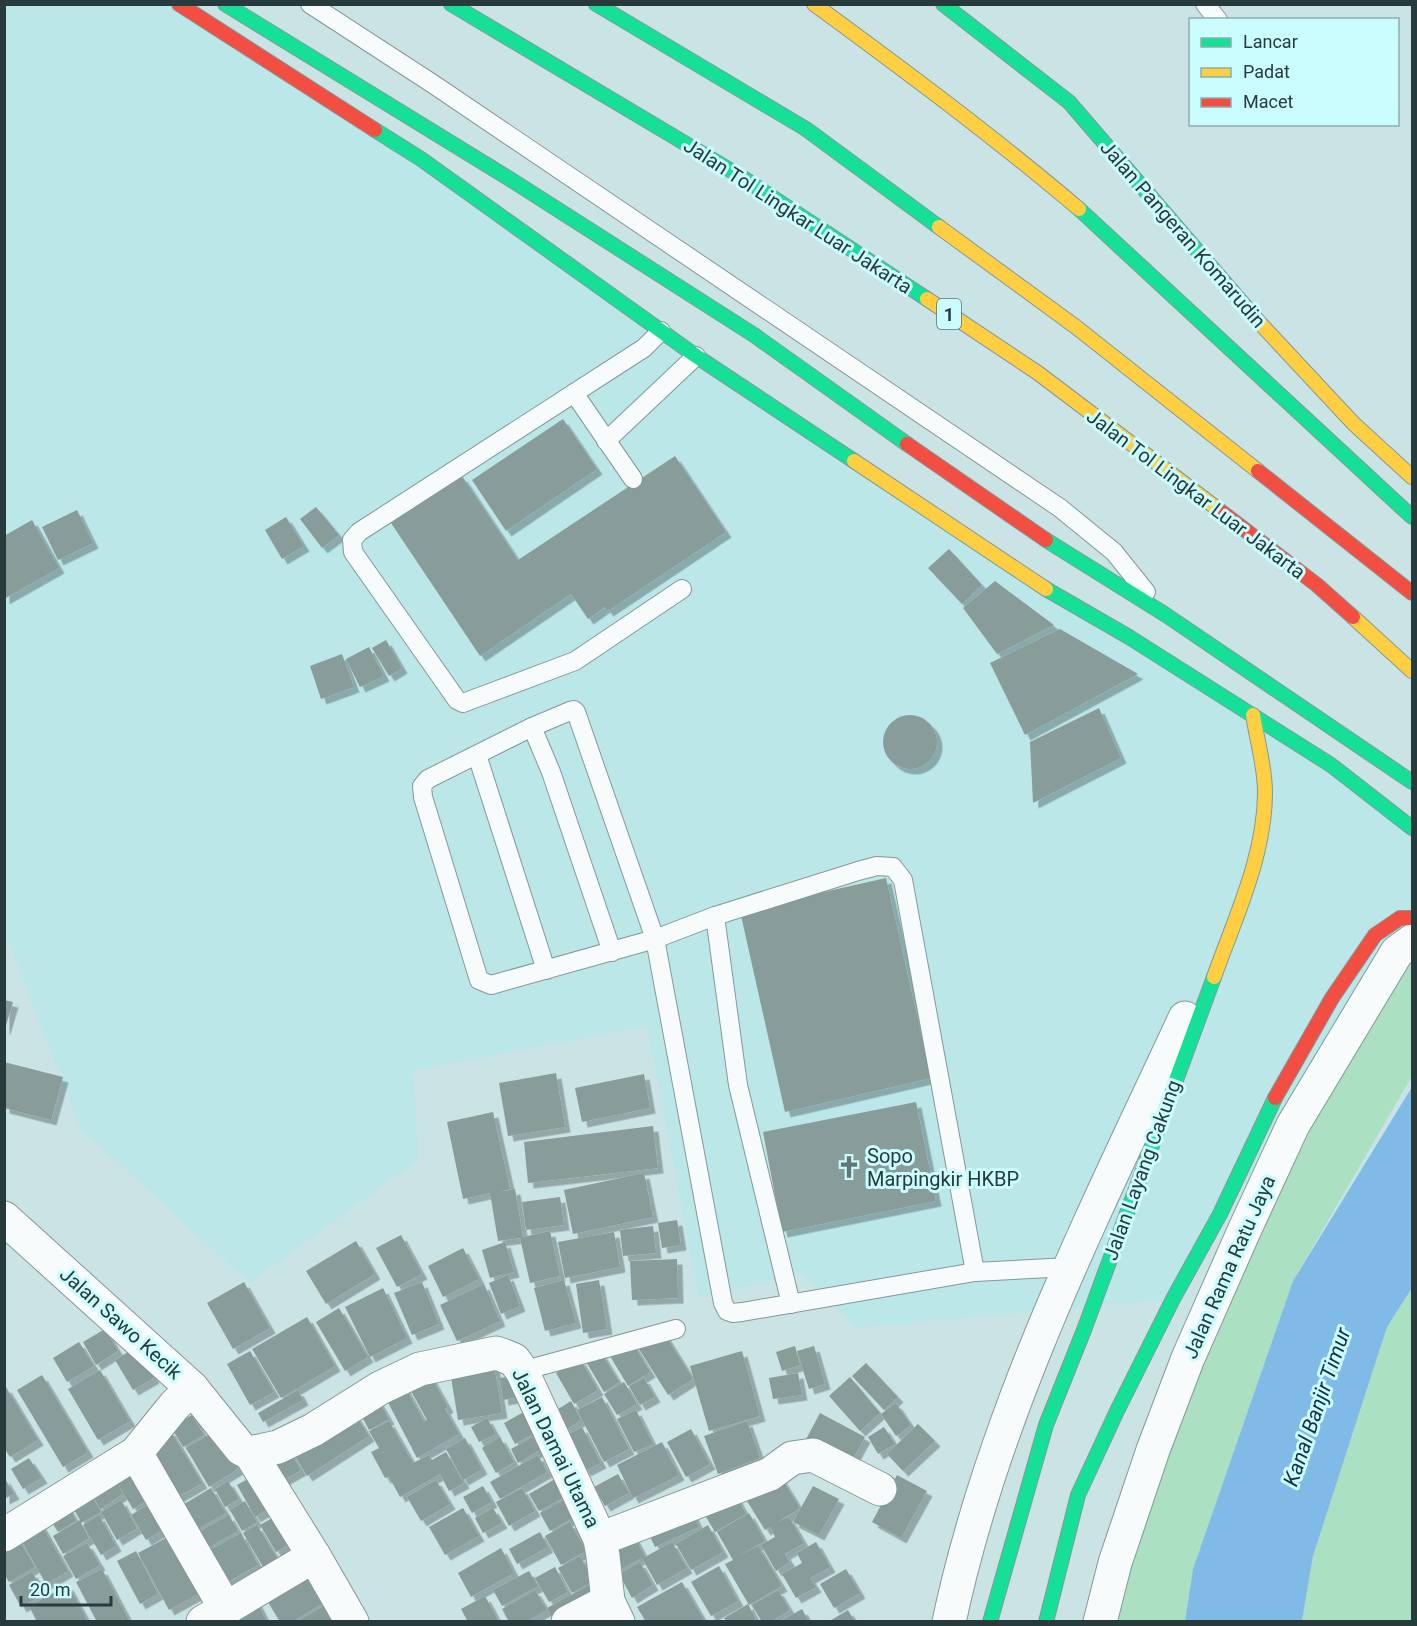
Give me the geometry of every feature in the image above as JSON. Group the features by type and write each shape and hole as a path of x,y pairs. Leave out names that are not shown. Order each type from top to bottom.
{"main road":[{"path":"179,4 421,159 696,356 1050,592 1129,637 1338,770 1413,828"},
{"path":"225,4 513,181 753,335 1022,525 1166,615 1413,782"},
{"name":"Jalan Tol Lingkar Luar Jakarta","path":"452,4 740,176 1038,373 1317,585 1413,671"},
{"path":"596,4 806,129 1076,327 1413,593"},
{"path":"814,4 935,92 1071,202 1413,517"},
{"name":"Jalan Pangeran Komarudin","path":"943,4 1069,102 1256,319 1354,424 1413,477"},
{"name":"Jalan Layang Cakung","path":"990,1622 1046,1425 1088,1318 1251,875 1262,826 1265,790 1253,715"},
{"path":"1046,1622 1078,1495 1173,1299 1220,1214 1265,1116 1332,998 1375,934 1400,918 1413,918"}],"street":[{"path":"949,1622 957,1584 990,1472 1027,1371 1070,1267 1251,875"},
{"name":"Jalan Rama Ratu Jaya","path":"1100,1622 1115,1563 1153,1449 1188,1358 1244,1231 1293,1125 1396,952 1413,941"},
{"name":"Jalan Sawo Kecik","path":"4,1218 192,1388 174,1406 136,1453 4,1535"},
{"name":"Jalan Damai Utama","path":"250,1453 278,1447 313,1430 380,1388 420,1369 496,1353 514,1360 522,1371 600,1539 613,1611"},
{"path":"192,1388 241,1449 250,1453 315,1556 352,1622"},
{"path":"136,1453 215,1615 315,1556"},
{"path":"600,1539 770,1474 792,1458 813,1455 880,1489"},
{"path":"568,1622 613,1611"}],"lane":[{"path":"310,4 433,84 1060,508 1114,552 1166,615"},
{"path":"1205,4 1216,18"},
{"path":"662,331 644,348 359,532 352,540 353,552 457,700 463,703 575,660 682,589"},
{"path":"606,441 696,356"},
{"path":"574,393 633,478"},
{"path":"975,1272 903,880 893,867 877,866 715,916 655,939 490,985 479,980 423,797 422,786 428,779 532,727 570,711 576,712 655,939 723,1303 727,1311 733,1313 791,1304 975,1272 1070,1267"},
{"path":"532,727 551,772 612,952"},
{"path":"477,755 546,970"},
{"path":"715,916 738,1085 791,1304"},
{"path":"522,1371 676,1329"}],"shaded area":[{"path":"5,5 178,5 1412,828 1412,918 1173,1299 855,1328 802,1273 699,1298 647,1026 413,1071 419,1159 250,1283 80,1128 5,933"}],"green space":[{"path":"1412,941 1412,1076 1293,1281 1193,1569 1185,1621 1103,1622 1224,1277"},
{"path":"1412,1288 1412,1621 1302,1622 1313,1556 1387,1327"}],"water":[{"name":"Kanal Banjir Timur","path":"1412,1087 1412,1288 1387,1327 1313,1556 1302,1621 1185,1621 1193,1569 1293,1281"}],"building":[{"path":"563,419 597,469 506,531 472,480"},
{"path":"675,456 726,532 608,611 605,607 588,619 571,594 480,656 391,523 462,476 518,560"},
{"path":"316,507 339,535 322,548 300,519"},
{"path":"77,510 93,543 58,560 42,527"},
{"path":"286,517 304,546 282,559 265,530"},
{"path":"32,520 59,568 4,599 4,536"},
{"path":"949,549 982,585 962,604 928,568"},
{"path":"995,581 1054,625 997,654 963,608"},
{"path":"1060,629 1138,674 1025,735 990,663"},
{"path":"386,640 402,668 389,676 372,648"},
{"path":"369,647 384,676 360,687 346,659"},
{"path":"342,654 354,687 321,699 310,666"},
{"path":"1099,708 1121,758 1033,803 1030,742"},
{"path":"910,715 920,717 929,723 935,732 937,742 935,752 929,761 920,767 910,769 900,767 891,761 885,752 883,742 885,732 891,723 900,717"},
{"path":"886,878 931,1078 785,1112 740,911"},
{"path":"4,1000 13,1002 5,1029 4,1029"},
{"path":"4,1062 63,1077 51,1120 4,1108"},
{"path":"556,1073 565,1127 508,1136 499,1083"},
{"path":"644,1074 650,1108 582,1122 575,1088"},
{"name":"Sopo Marpingkir HKBP","path":"916,1102 936,1201 782,1232 763,1132"},
{"path":"493,1112 510,1189 500,1192 515,1189 523,1237 550,1231 560,1276 530,1283 520,1238 498,1241 490,1193 463,1199 447,1122"},
{"path":"653,1126 658,1168 528,1183 524,1142"},
{"path":"644,1173 653,1217 573,1234 564,1190"},
{"path":"560,1197 564,1225 526,1230 522,1202"},
{"path":"677,1220 681,1245 662,1248 658,1223"},
{"path":"653,1226 656,1253 623,1256 620,1230"},
{"path":"614,1232 620,1267 565,1278 558,1242"},
{"path":"401,1235 422,1274 397,1287 376,1248"},
{"path":"356,1241 375,1274 326,1304 306,1271"},
{"path":"505,1242 514,1272 490,1278 482,1250"},
{"path":"463,1248 479,1279 443,1297 428,1266"},
{"path":"677,1259 678,1298 632,1300 630,1261"},
{"path":"508,1275 520,1306 501,1314 489,1283"},
{"path":"564,1280 576,1323 545,1331 534,1288"},
{"path":"599,1280 607,1329 583,1333 576,1284"},
{"path":"244,1282 270,1328 233,1349 207,1303"},
{"path":"422,1282 439,1324 412,1335 394,1293"},
{"path":"484,1284 500,1321 457,1341 440,1305"},
{"path":"383,1288 407,1338 370,1357 345,1307"},
{"path":"339,1308 368,1357 345,1371 316,1322"},
{"path":"307,1317 335,1366 281,1398 252,1349"},
{"path":"105,1329 118,1351 96,1365 83,1342"},
{"path":"664,1333 693,1379 668,1395 639,1349"},
{"path":"79,1342 94,1366 67,1382 53,1358"},
{"path":"632,1342 650,1372 628,1386 610,1356"},
{"path":"795,1346 800,1365 782,1371 776,1352"},
{"path":"814,1346 825,1384 809,1389 797,1351"},
{"path":"136,1347 154,1378 133,1390 115,1360"},
{"path":"250,1351 274,1392 250,1405 227,1364"},
{"path":"600,1351 619,1382 604,1392 585,1360"},
{"path":"742,1351 760,1416 709,1431 690,1366"},
{"path":"493,1358 502,1413 458,1420 449,1365"},
{"path":"580,1359 598,1390 574,1404 556,1373"},
{"path":"866,1363 898,1397 884,1410 852,1376"},
{"path":"426,1368 448,1407 445,1409 459,1434 417,1458 381,1389 400,1378 424,1421 427,1420 405,1380"},
{"path":"100,1370 130,1421 98,1440 68,1389"},
{"path":"798,1373 802,1395 773,1399 769,1378"},
{"path":"42,1375 88,1452 63,1467 17,1390"},
{"path":"520,1375 524,1396 503,1400 500,1378"},
{"path":"850,1377 880,1413 860,1431 829,1396"},
{"path":"644,1378 655,1397 640,1405 629,1386"},
{"path":"624,1382 637,1404 617,1415 604,1394"},
{"path":"6,1387 38,1440 10,1457 4,1448 4,1388"},
{"path":"298,1390 303,1400 263,1422 258,1413"},
{"path":"374,1393 389,1419 369,1430 355,1404"},
{"path":"602,1397 629,1449 604,1462 577,1410"},
{"path":"571,1401 581,1420 566,1430 555,1411"},
{"path":"896,1403 911,1425 896,1436 881,1414"},
{"path":"529,1409 540,1430 515,1444 504,1423"},
{"path":"636,1410 653,1444 634,1452 617,1419"},
{"path":"353,1411 369,1436 307,1476 291,1450"},
{"path":"820,1413 865,1437 849,1466 803,1445"},
{"path":"192,1415 204,1435 183,1447 171,1427"},
{"path":"487,1418 496,1434 479,1442 471,1427"},
{"path":"389,1421 413,1463 429,1455 432,1460 446,1452 464,1483 449,1491 440,1474 400,1497 389,1477 385,1478 371,1452 379,1448 369,1431"},
{"path":"747,1421 760,1458 718,1474 704,1436"},
{"path":"918,1424 935,1441 903,1471 887,1454"},
{"path":"582,1427 601,1463 585,1471 567,1435"},
{"path":"884,1427 895,1444 878,1454 868,1437"},
{"path":"691,1429 710,1464 686,1477 667,1442"},
{"path":"170,1430 202,1483 174,1499 144,1446"},
{"path":"215,1431 238,1469 209,1487 186,1448"},
{"path":"500,1437 514,1462 496,1473 482,1448"},
{"path":"533,1437 540,1450 518,1463 511,1449"},
{"path":"465,1438 482,1469 463,1480 446,1449"},
{"path":"662,1442 679,1475 633,1498 617,1465"},
{"path":"286,1445 301,1470 271,1487 257,1462"},
{"path":"137,1455 160,1493 133,1509 118,1484 123,1494 100,1509 87,1486"},
{"path":"538,1455 547,1472 500,1499 490,1482"},
{"path":"29,1458 42,1478 23,1489 11,1469"},
{"path":"777,1471 800,1508 778,1522 789,1517 804,1543 785,1554 790,1562 776,1571 761,1545 775,1537 770,1527 765,1530 742,1493"},
{"path":"260,1472 278,1503 255,1517 237,1485"},
{"path":"618,1474 629,1493 605,1506 594,1487"},
{"path":"897,1475 927,1491 901,1538 872,1522"},
{"path":"4,1477 14,1494 4,1499"},
{"path":"555,1479 565,1497 539,1511 529,1494"},
{"path":"436,1480 450,1504 421,1521 407,1497"},
{"path":"228,1481 239,1499 225,1507 215,1489"},
{"path":"483,1486 492,1502 472,1513 463,1497"},
{"path":"813,1486 839,1499 819,1535 793,1522"},
{"path":"87,1488 101,1512 81,1523 89,1538 63,1554 53,1536 80,1520 68,1499"},
{"path":"211,1488 226,1513 193,1532 179,1507"},
{"path":"522,1488 535,1511 509,1526 496,1502"},
{"path":"732,1489 746,1514 715,1532 700,1507"},
{"path":"159,1498 173,1524 146,1540 131,1515"},
{"path":"568,1498 578,1515 550,1531 540,1513"},
{"path":"64,1500 76,1521 58,1532 45,1511"},
{"path":"121,1500 137,1528 117,1540 101,1512"},
{"path":"245,1501 257,1522 242,1531 230,1510"},
{"path":"689,1505 699,1527 655,1547 645,1526"},
{"path":"463,1508 479,1536 445,1555 429,1527"},
{"path":"493,1508 502,1523 483,1533 475,1518"},
{"path":"281,1513 296,1540 276,1552 260,1525"},
{"path":"749,1513 765,1541 738,1556 758,1546 782,1586 749,1605 725,1564 733,1560 717,1532"},
{"path":"99,1515 116,1546 101,1555 83,1525"},
{"path":"229,1515 238,1531 204,1550 195,1534"},
{"path":"38,1519 68,1571 46,1584 16,1531"},
{"path":"570,1522 586,1551 561,1565 545,1536"},
{"path":"257,1525 277,1558 263,1567 243,1533"},
{"path":"708,1525 723,1552 691,1570 676,1544"},
{"path":"630,1529 645,1557 672,1542 687,1568 657,1585 642,1558 619,1570 605,1543"},
{"path":"181,1530 211,1587 169,1610 138,1553"},
{"path":"540,1532 548,1547 517,1564 509,1549"},
{"path":"15,1533 35,1567 9,1582 4,1574 4,1538"},
{"path":"241,1533 258,1565 224,1584 206,1552"},
{"path":"816,1542 830,1567 810,1578 816,1587 796,1598 782,1574 802,1563 797,1553"},
{"path":"87,1543 100,1565 76,1579 63,1556"},
{"path":"501,1548 514,1573 471,1597 458,1573"},
{"path":"136,1551 158,1594 140,1604 117,1561"},
{"path":"580,1556 594,1581 572,1593 558,1568"},
{"path":"640,1562 653,1585 632,1598 619,1574"},
{"path":"311,1566 330,1599 292,1622 280,1622 263,1594"},
{"path":"719,1566 738,1601 711,1616 691,1582"},
{"path":"555,1567 568,1592 549,1602 535,1578"},
{"path":"102,1569 130,1622 97,1622 76,1582"},
{"path":"846,1569 860,1593 834,1608 820,1584"},
{"path":"529,1571 538,1586 502,1606 493,1590"},
{"path":"32,1572 45,1594 21,1607 9,1585"},
{"path":"596,1581 605,1598 554,1622 547,1608"},
{"path":"682,1582 705,1622 646,1622 637,1607"},
{"path":"68,1585 88,1622 37,1622 29,1606"},
{"path":"535,1590 547,1610 526,1622 509,1622 502,1609"},
{"path":"778,1590 790,1610 770,1622 762,1622 752,1605"},
{"path":"254,1596 267,1622 238,1622 231,1608"},
{"path":"485,1596 499,1622 468,1622 461,1609"},
{"path":"748,1604 756,1619 751,1622 727,1622 724,1618"},
{"path":"325,1605 335,1622 296,1622"},
{"path":"802,1609 809,1622 779,1622"},
{"path":"848,1610 855,1622 828,1622"}],"traffic: fast":[{"path":"225,4 513,181 754,335 907,444"},
{"path":"451,4 740,176 927,299"},
{"path":"596,4 806,129 939,227"},
{"path":"943,4 1069,102 1257,320"},
{"path":"375,130 421,159 696,356 854,461"},
{"path":"1079,209 1412,517"},
{"path":"1046,540 1166,615 1412,782"},
{"path":"1046,589 1129,637 1331,765 1412,828"},
{"path":"990,1622 1046,1425 1084,1330 1214,977"},
{"path":"1046,1622 1078,1495 1117,1411 1173,1299 1220,1214 1275,1098"}],"traffic: slow":[{"path":"814,4 981,129 1079,209"},
{"path":"939,227 1076,327 1258,471"},
{"path":"927,299 1038,373 1219,510"},
{"path":"1257,320 1354,424 1412,477"},
{"path":"854,461 1046,589"},
{"path":"1353,617 1412,671"},
{"path":"1214,977 1247,886 1264,816 1264,773 1253,715"}],"traffic: jam":[{"path":"179,4 375,130"},
{"path":"907,444 1046,540"},
{"path":"1258,471 1412,593"},
{"path":"1219,510 1317,585 1353,617"},
{"path":"1275,1098 1332,998 1375,935 1400,918 1412,918"}],"place":[{"name":"Sopo Marpingkir HKBP","path":"849,1167"}]}
